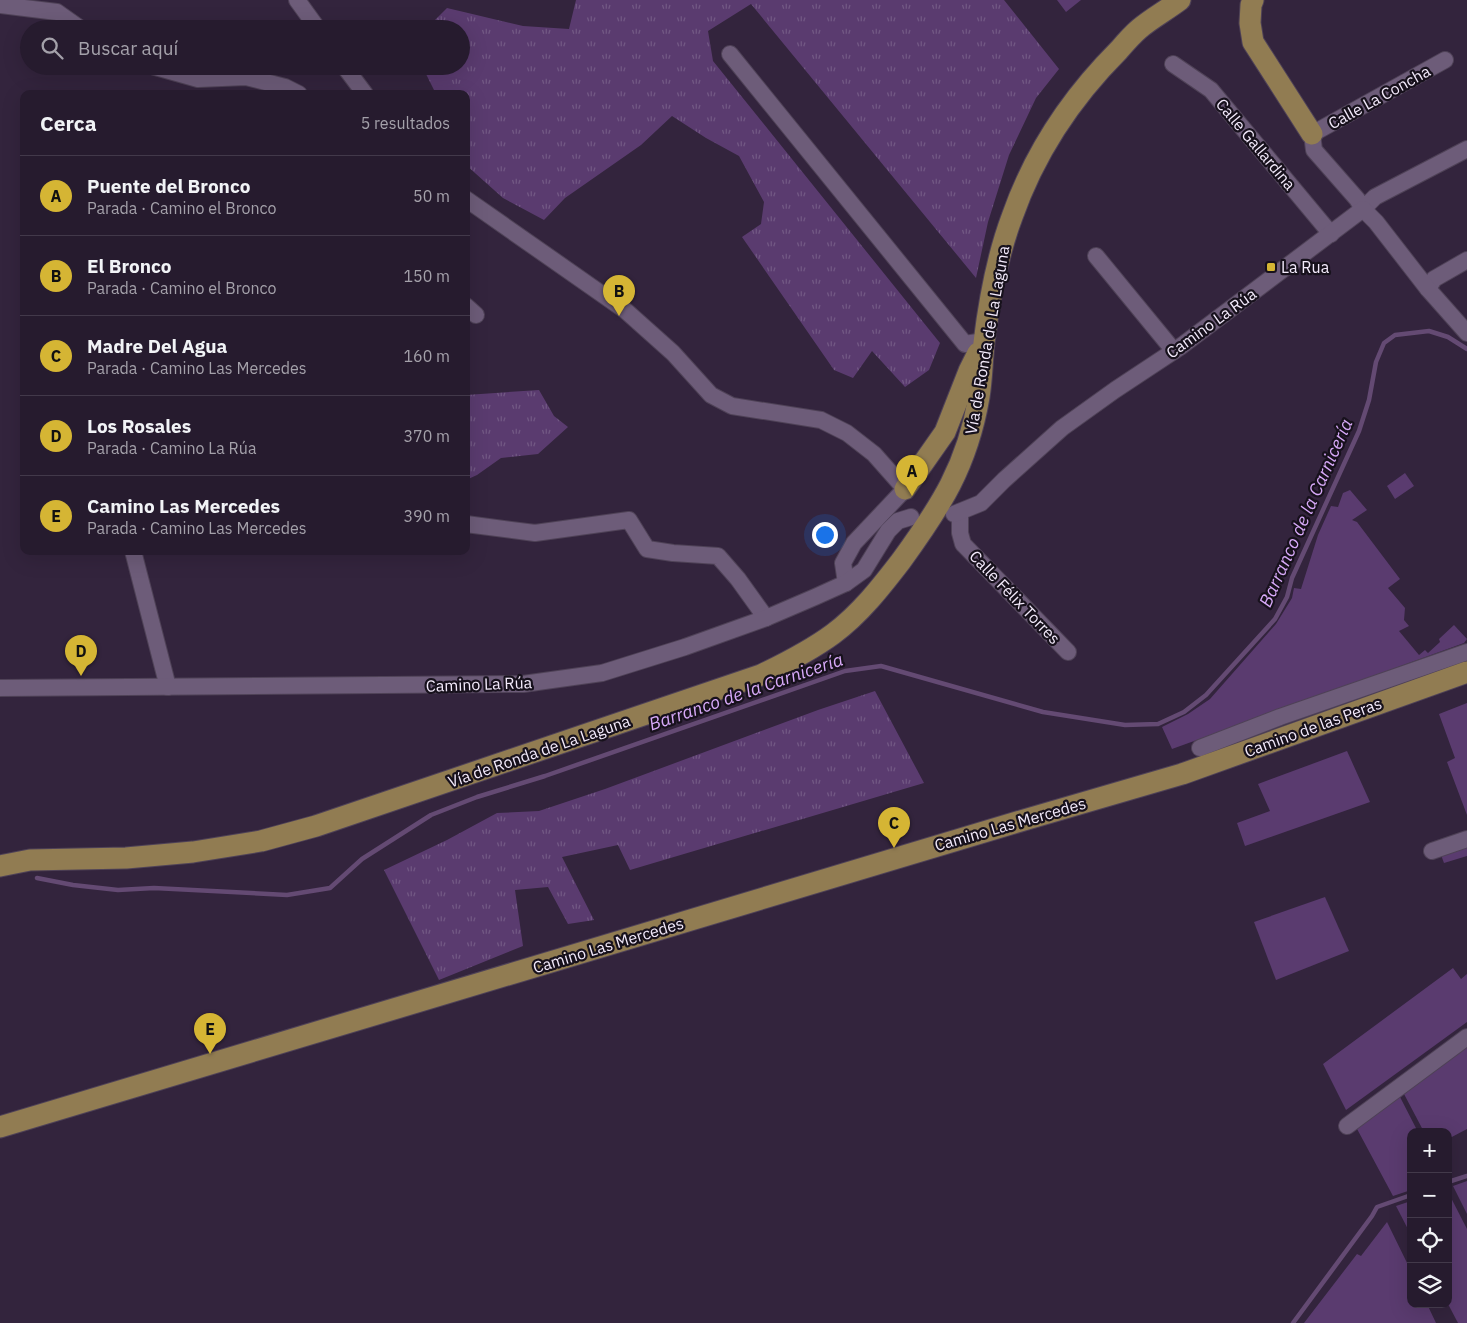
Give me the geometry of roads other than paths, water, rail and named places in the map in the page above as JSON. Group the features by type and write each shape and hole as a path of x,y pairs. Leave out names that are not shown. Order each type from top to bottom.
{"main road":[{"name":"Vía de Ronda de La Laguna","path":"0,866 30,860 126,858 193,852 270,839 316,826 761,675 796,658 833,633 880,589 932,519 954,480 969,443 979,396 984,341 996,272 1011,218 1029,176 1048,140 1074,101 1102,67 1139,29 1180,0"},
{"path":"1254,0 1251,5 1250,23 1253,42 1312,134"},
{"path":"905,489 945,432 969,371 984,341"},
{"name":"Camino de las Peras","path":"1159,781 1467,672"},
{"name":"Camino Las Mercedes","path":"0,1127 985,831 1159,781"}],"street":[{"path":"297,0 311,20"},
{"path":"0,5 58,12 69,20"},
{"path":"730,54 965,344 984,341"},
{"name":"Calle La Concha","path":"1312,134 1445,60"},
{"name":"Calle Gallardina","path":"1173,64 1211,90 1330,234"},
{"path":"184,75 198,79 225,75"},
{"path":"254,75 291,90"},
{"path":"350,75 361,90"},
{"path":"1312,134 1314,150 1376,222 1428,289 1467,333"},
{"name":"Camino La Rúa","path":"957,513 981,503 1062,428 1174,351 1363,209 1375,197 1467,149"},
{"path":"470,203 626,311 673,352 711,395 732,406 821,420 847,433 874,454 905,489 854,543 843,563 846,583"},
{"path":"1096,256 1174,351"},
{"path":"1428,289 1434,279 1467,260"},
{"name":"Calle Félix Torres","path":"957,513 963,544 1068,652"},
{"name":"Camino La Rúa","path":"0,688 523,684 602,673 685,647 766,618 846,583 864,570 888,531 898,521 911,517"},
{"path":"470,524 535,532 629,520 647,549 718,556 738,579 766,618"},
{"path":"134,555 168,687"},
{"path":"1200,748 1280,717 1467,652"},
{"path":"1432,851 1467,839"},
{"path":"1347,1126 1467,1037"}],"waterway":[{"name":"Barranco de la Carnicería","path":"37,878 73,885 118,890 154,888 287,895 330,888 362,859 431,815 477,797 545,776 845,671 881,666 1043,712 1125,725 1158,724 1184,712 1206,695 1275,619 1287,597 1292,578 1359,431 1369,400 1376,362 1384,343 1395,335 1429,331 1448,337 1467,349"},
{"path":"1452,1181 1467,1176"},
{"path":"1293,1323 1377,1207 1407,1196"}],"place":[{"name":"La Rua","path":"1271,267"},
{"name":"El Bronco","path":"619,316"},
{"name":"Puente del Bronco","path":"912,496"},
{"name":"Los Rosales","path":"81,676"},
{"name":"Madre Del Agua","path":"894,848"},
{"name":"Camino Las Mercedes","path":"210,1054"}]}
